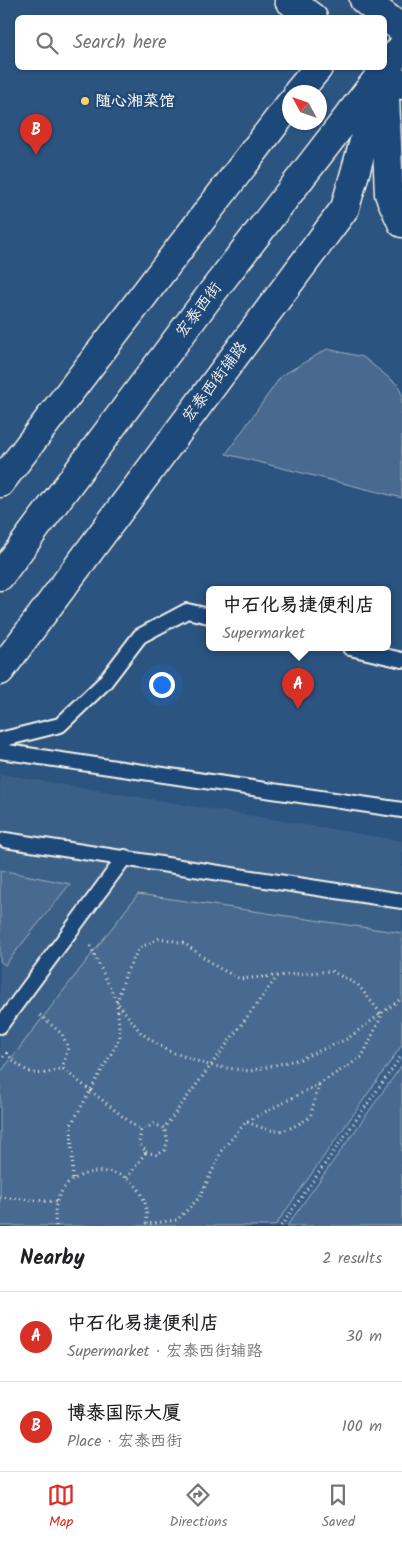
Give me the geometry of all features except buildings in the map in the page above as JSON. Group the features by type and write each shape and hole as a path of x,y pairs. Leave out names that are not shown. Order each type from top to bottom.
{"street":[{"path":"289,0 309,15"},
{"path":"364,5 380,15"},
{"path":"387,20 402,29"},
{"name":"宏泰西街","path":"0,576 217,286 388,74 402,47"},
{"path":"304,85 316,70"},
{"path":"388,74 389,194 402,223"},
{"name":"宏泰西街辅路","path":"0,670 345,208 388,74"},
{"path":"0,483 282,114"}],"lane":[{"path":"0,740 60,725 104,683 140,636 187,611 206,615"},
{"path":"363,651 402,660"},
{"path":"0,751 402,810"},
{"path":"5,840 402,901"},
{"path":"1,1024 125,857"}],"path":[{"path":"73,1179 71,1126 120,1038 117,1002 126,973 139,948 160,938 184,943 217,967 240,978 330,971 358,985 382,1015"},
{"path":"90,945 117,1002 141,1033 166,1050 211,1066 250,1071 300,1059 347,1039 382,1015 402,998"},
{"path":"164,1128 278,976"},
{"path":"6,1053 16,1063 33,1074 47,1075 62,1068 68,1048 62,1034 37,1013"},
{"path":"56,1226 54,1217 57,1202 63,1189 73,1179 86,1173 100,1170 114,1172 128,1178 144,1198 147,1211 146,1225 177,1220 200,1197 222,1150 246,1122 319,1084 362,1057 382,1015"},
{"path":"282,1226 402,1055"},
{"path":"62,1068 141,1131"},
{"path":"246,1122 268,1130 289,1130 310,1117 319,1084"},
{"path":"154,1124 164,1128 168,1139 165,1150 157,1155 146,1152 138,1143 141,1131 154,1124"},
{"path":"128,1178 146,1152"},
{"path":"0,1197 57,1202"}],"shaded area":[{"path":"327,349 363,357 398,385 402,395 402,498 226,454 281,376"},
{"path":"0,774 402,841 402,1065 287,1226 0,1226"},
{"path":"0,870 70,884 5,965 0,961"},
{"path":"138,894 402,933 402,1045 275,1226 0,1226 0,1073"},
{"path":"402,1065 402,1226 287,1226"}],"place":[{"name":"随心湘菜馆","path":"85,101"},
{"name":"博泰国际大厦","path":"36,155"},
{"name":"中石化易捷便利店","path":"298,709"}]}
